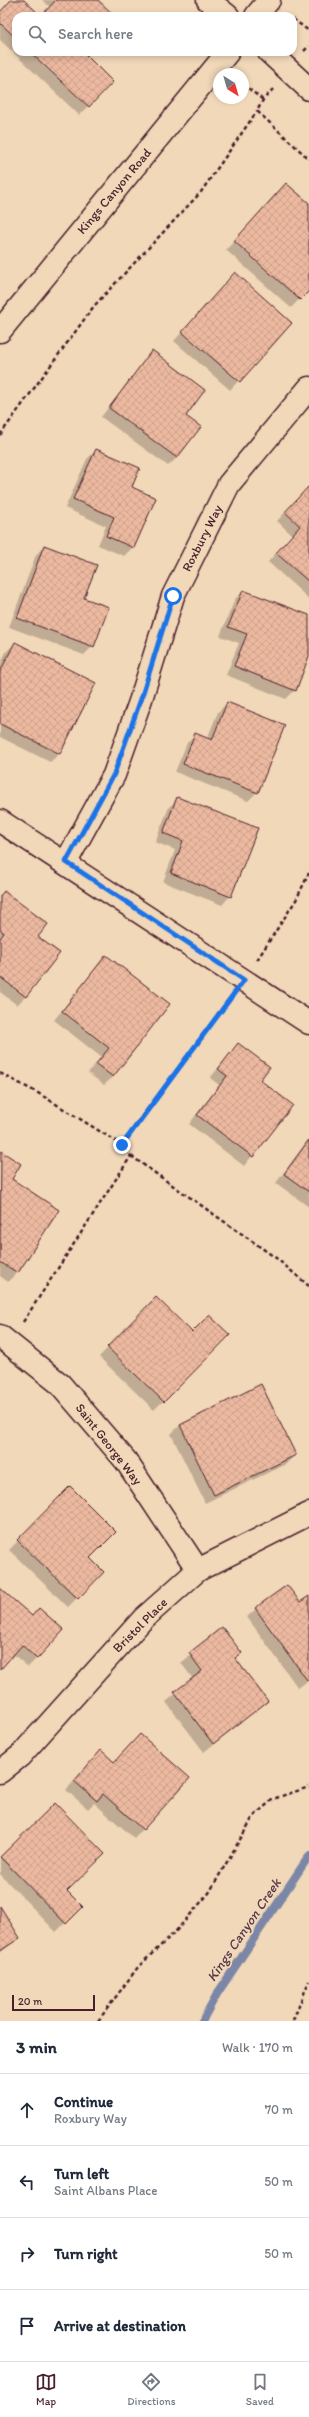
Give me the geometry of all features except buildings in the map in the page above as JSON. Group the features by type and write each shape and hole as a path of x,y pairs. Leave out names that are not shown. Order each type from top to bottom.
{"street":[{"path":"208,0 223,12"},
{"path":"259,12 269,0"},
{"name":"Kings Canyon Road","path":"0,330 225,56"},
{"path":"273,56 309,89"},
{"name":"Roxbury Way","path":"66,862 114,774 141,699 173,596 229,484 309,388"},
{"path":"0,821 66,862 309,1023"},
{"name":"Saint George Way","path":"5,1340 60,1384 126,1462 198,1570"},
{"name":"Bristol Place","path":"0,1772 20,1756 144,1619 198,1570 309,1514"}],"path":[{"path":"297,22 309,31"},
{"path":"0,435 94,306 201,192 263,100 309,46"},
{"path":"249,89 263,100"},
{"path":"257,111 309,159"},
{"path":"122,1145 244,980 296,900 309,873"},
{"path":"0,1073 38,1093 122,1145 131,1156 276,1258 309,1286"},
{"path":"5,1340 131,1156"},
{"path":"98,2021 138,1967 176,1931 209,1893 253,1817 273,1799 309,1787"},
{"path":"293,2021 309,1980"}],"waterway":[{"name":"Kings Canyon Creek","path":"202,2021 217,1994 309,1856"}],"route":[{"path":"122,1145 244,980 66,862 114,774 141,699 173,596"}]}
